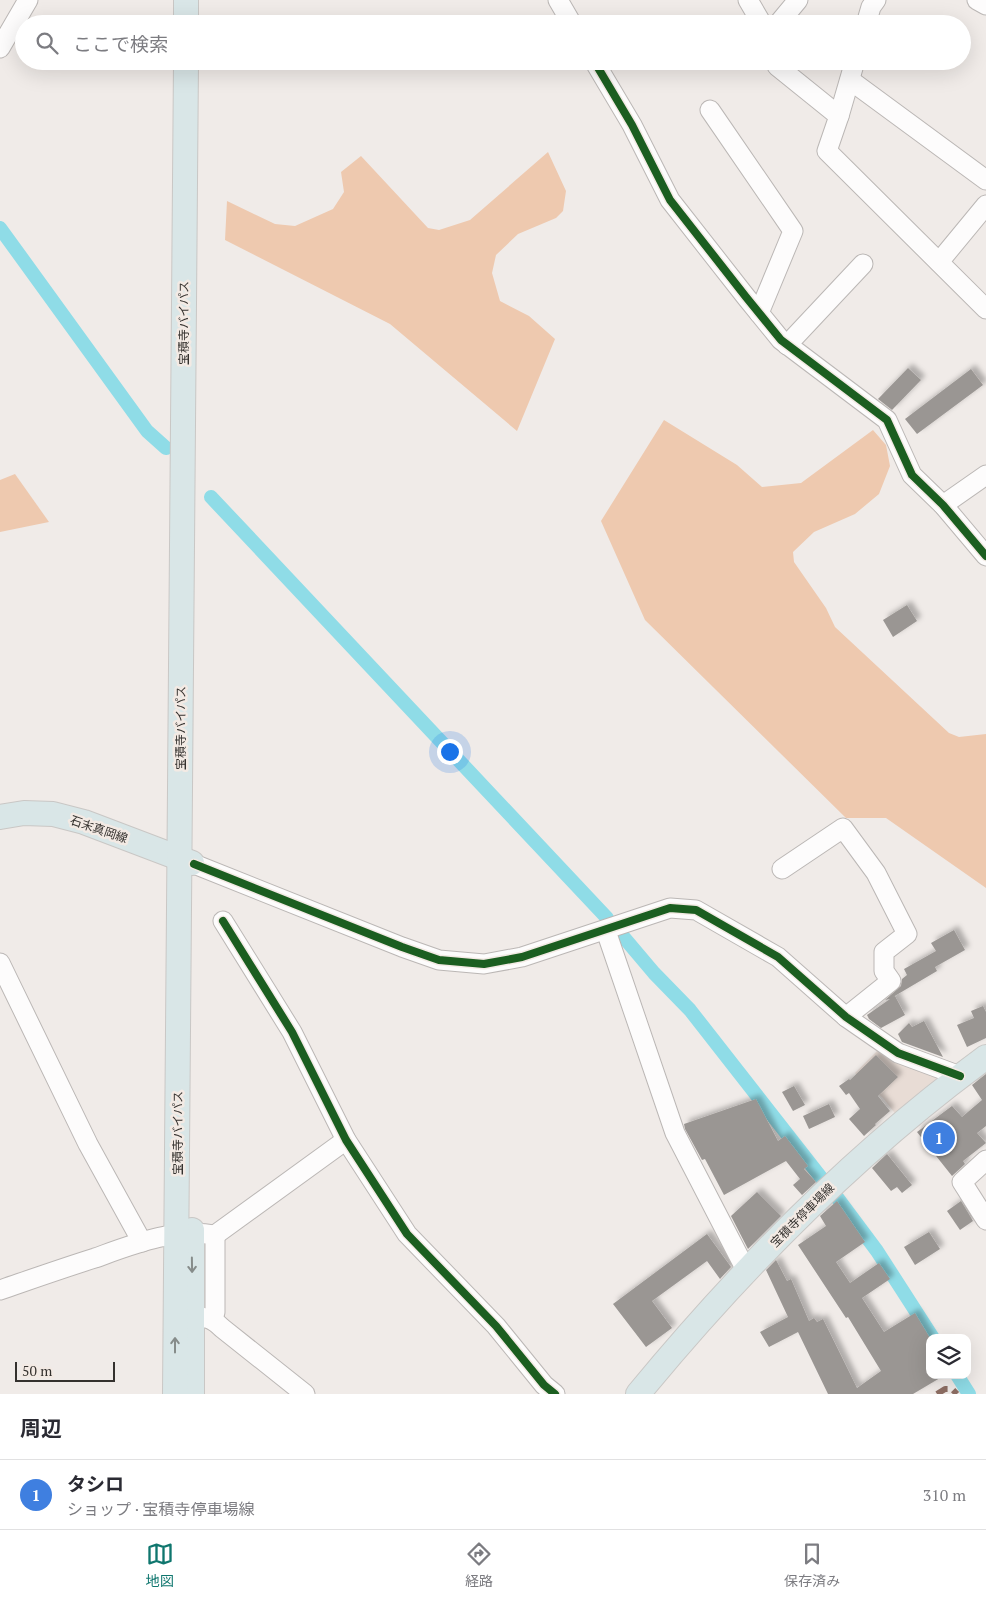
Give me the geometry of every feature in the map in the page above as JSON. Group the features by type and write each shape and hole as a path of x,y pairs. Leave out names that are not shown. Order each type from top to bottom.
{"main road":[{"path":"186,0 186,15"},
{"path":"199,15 200,0"},
{"name":"宝積寺バイパス","path":"186,70 186,860 194,1233 203,1318 192,1394"},
{"name":"宝積寺バイパス","path":"186,860 199,70"},
{"name":"石末真岡線","path":"0,817 24,814 53,814 84,822 186,860"},
{"name":"宝積寺停車場線","path":"638,1394 680,1343 746,1270 843,1174 960,1076 986,1057"},
{"name":"宝積寺バイパス","path":"175,1394 194,1233"}],"street":[{"path":"19,15 28,0"},
{"path":"558,0 567,15"},
{"path":"748,0 757,15"},
{"path":"786,15 798,0"},
{"path":"869,15 876,0"},
{"path":"977,0 986,5"},
{"path":"0,48 15,22"},
{"path":"599,70 632,125 670,200 759,313 781,340 887,420 912,475 943,505 986,556"},
{"path":"782,70 839,116"},
{"path":"853,70 827,151 986,309"},
{"path":"850,80 986,180"},
{"path":"710,110 793,231 759,313"},
{"path":"939,262 986,205"},
{"path":"787,344 863,264"},
{"path":"943,505 986,475"},
{"path":"782,869 844,828 876,873 907,934 884,952 884,971 890,981 846,1017"},
{"path":"186,860 402,947 439,960 484,964 522,957 670,908 696,910 778,957 846,1017 898,1053 960,1076"},
{"path":"223,920 292,1032 346,1140 406,1234 496,1326 544,1385 555,1394"},
{"path":"606,930 674,1133 746,1270"},
{"path":"0,963 88,1144 142,1242"},
{"path":"0,1290 142,1242 194,1233 346,1140"},
{"path":"986,1160 962,1182 986,1220"},
{"path":"203,1318 222,1328 305,1394"}],"shaded area":[{"path":"548,152 566,191 563,211 556,218 518,234 496,255 492,273 500,301 529,316 555,339 517,431 390,324 225,240 227,201 275,224 295,226 333,209 344,192 341,172 361,156 428,228 439,230 470,220"},
{"path":"664,420 737,465 762,487 801,483 873,430 886,445 890,466 879,494 855,514 814,532 793,552 794,562 826,608 835,627 949,733 959,737 986,734 986,888 886,818 846,818 645,620 601,521"},
{"path":"15,474 49,522 0,532 0,480"},
{"path":"879,1049 944,1077 897,1116 883,1098 855,1073"}],"building":[{"path":"908,368 921,380 892,410 878,399"},
{"path":"971,369 983,385 917,434 905,419"},
{"path":"907,605 917,621 893,637 883,620"},
{"path":"954,930 965,950 935,967 937,971 893,997 895,996 905,1015 881,1028 869,1019 867,1015 890,999 885,1000 901,986 902,979 907,975 904,969 936,951 931,943"},
{"path":"983,1006 986,1012 986,1038 967,1047 957,1025 974,1018 971,1011"},
{"path":"924,1021 943,1057 902,1042 898,1034 909,1023 912,1027"},
{"path":"876,1055 898,1077 878,1096 890,1111 864,1136 849,1119 860,1109 849,1093 846,1095 839,1086 850,1080"},
{"path":"986,1074 986,1126 977,1133 986,1143 963,1161 965,1164 952,1176 917,1132 952,1106 962,1117 982,1100 972,1085"},
{"path":"794,1086 805,1105 793,1111 782,1092"},
{"path":"756,1099 778,1141 785,1136 808,1166 804,1169 816,1182 802,1195 793,1185 800,1179 786,1161 724,1195 705,1159 702,1160 685,1129 684,1124"},
{"path":"829,1104 835,1117 809,1129 803,1116"},
{"path":"887,1154 912,1185 902,1193 897,1187 891,1191 872,1168"},
{"path":"757,1192 781,1216 748,1249 731,1216"},
{"path":"837,1201 865,1242 836,1262 850,1283 879,1263 890,1279 862,1298 884,1332 915,1313 928,1334 926,1334 926,1379 938,1379 913,1394 828,1394 798,1332 769,1347 760,1332 788,1317 766,1270 776,1260 787,1281 791,1279 809,1321 814,1318 817,1322 823,1319 857,1388 881,1371 848,1317 846,1318 798,1245 826,1226 820,1216"},
{"path":"961,1201 973,1221 960,1230 947,1211"},
{"path":"929,1232 940,1249 915,1265 904,1247"},
{"path":"707,1234 731,1267 720,1279 707,1261 652,1301 672,1328 646,1347 613,1304"}],"waterway":[{"path":"0,228 147,431 166,448"},
{"path":"211,497 607,918"},
{"path":"621,934 654,973 690,1010 823,1180"},
{"path":"833,1192 877,1251 930,1334"},
{"path":"960,1379 969,1394"}],"marked path":[{"path":"937,1394 945,1389 952,1389 957,1394"}],"cycle path":[{"path":"599,70 632,125 670,200 746,297 781,340 887,420 912,475 943,505 986,556"},
{"path":"194,864 439,960 484,964 522,957 670,908 696,910 778,957 846,1017 898,1053 960,1076"},
{"path":"223,921 292,1032 346,1140 407,1234 496,1326 544,1385 555,1394"}],"place":[{"name":"タシロ","path":"939,1138"}]}
